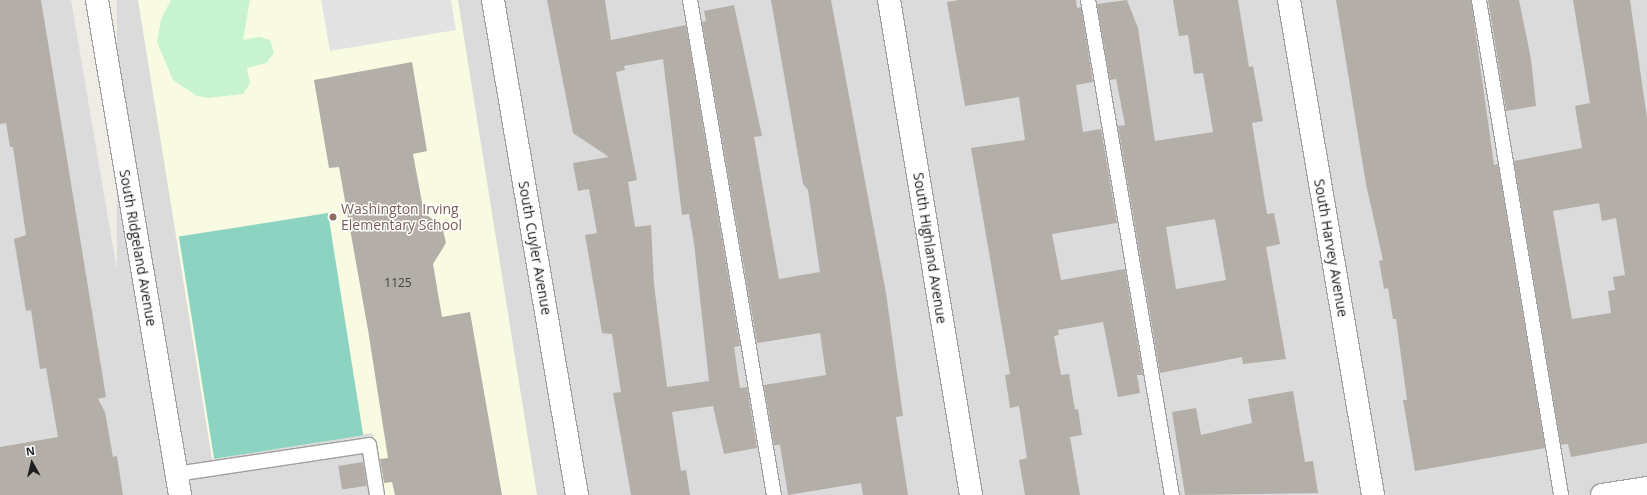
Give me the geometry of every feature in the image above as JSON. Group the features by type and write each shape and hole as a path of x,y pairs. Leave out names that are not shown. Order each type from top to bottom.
{"street":[{"name":"South Ridgeland Avenue","path":"97,0 180,495"},
{"name":"South Cuyler Avenue","path":"493,0 576,495"},
{"name":"South Highland Avenue","path":"889,0 972,495"},
{"name":"South Harvey Avenue","path":"1289,0 1373,495"},
{"path":"1602,495 1647,488"}],"lane":[{"path":"690,0 774,495"},
{"path":"1088,0 1172,495"},
{"path":"1479,0 1561,495"},
{"path":"176,474 368,445 377,495"}],"shaded area":[{"path":"0,0 71,0 155,495 0,495"},
{"path":"117,0 1647,0 1647,495 117,495"},
{"name":"Washington Irving Elementary School","path":"138,0 458,0 537,495 382,495 372,433 212,459"},
{"path":"321,0 451,0 456,30 330,51"}],"green space":[{"path":"171,0 250,0 243,40 259,37 270,40 274,53 266,63 247,68 250,83 243,94 208,98 197,96 173,80 157,42 161,19"},
{"path":"328,213 363,435 214,459 179,237"}],"building":[{"path":"0,0 41,0 106,397 98,399 105,412 113,457 117,456 123,495 0,495 0,447 58,437 46,368 40,369 31,310 26,311 14,239 26,235 13,147 10,147 6,123 0,124"},
{"path":"547,0 605,0 611,40 686,25 740,346 734,347 740,388 747,387 757,448 724,454 713,406 672,412 681,471 686,470 690,495 631,495 613,393 621,392 612,334 602,333 585,235 597,233 589,189 578,191 573,163 609,157 573,133","holes":["663,59 682,215 689,214 694,243 709,381 667,387 654,284 651,225 635,227 628,182 637,180 616,72 625,70 624,66"]},
{"path":"771,0 831,0 886,293 903,416 896,417 908,495 863,495 861,483 788,495 780,445 774,445 764,385 826,375 820,333 757,343 702,22 706,21 704,11 734,5 762,136 754,137 779,279 820,272 808,190 803,184"},
{"path":"959,0 1076,0 1077,8 1081,7 1093,82 1076,85 1083,132 1101,129 1117,223 1052,234 1061,280 1125,269 1143,375 1137,375 1140,393 1118,397 1103,322 1058,330 1059,335 1054,336 1061,375 1069,374 1075,410 1078,409 1082,435 1070,437 1080,495 1025,495 1019,460 1027,458 1019,406 1010,408 1005,375 1010,374 971,148 1025,140 1019,97 965,106 947,2"},
{"path":"1127,0 1138,28 1155,141 1213,132 1203,73 1194,74 1188,35 1179,36 1173,0 1238,0 1249,67 1253,66 1263,121 1252,123 1267,214 1274,213 1280,244 1266,247 1286,359 1243,364 1242,357 1160,373 1118,126 1125,125 1116,79 1110,80 1097,4","holes":["1215,219 1226,280 1176,289 1166,227"]},
{"path":"1336,0 1471,0 1494,165 1498,164 1545,448 1415,471 1403,400 1407,400 1396,319 1393,319 1388,288 1384,289 1379,261 1383,260 1366,184"},
{"path":"1488,0 1519,0 1531,59 1536,106 1506,111"},
{"path":"1573,0 1630,0 1647,118 1647,443 1571,457 1568,444 1561,445 1514,161 1582,148 1575,106 1590,103","holes":["1599,203 1602,221 1616,218 1625,275 1613,277 1615,290 1608,291 1611,313 1572,319 1553,211"]},
{"path":"412,62 427,151 413,154 424,213 442,226 446,243 433,264 442,317 470,312 502,495 395,495 392,482 384,483 380,459 388,458 368,330 339,167 329,168 314,80"},
{"path":"1293,391 1305,462 1313,461 1318,493 1185,495 1172,412 1196,408 1201,435 1252,423 1248,399"},
{"path":"363,462 367,486 342,490 338,466"}],"place":[{"name":"Washington Irving Elementary School","path":"333,217"}]}
